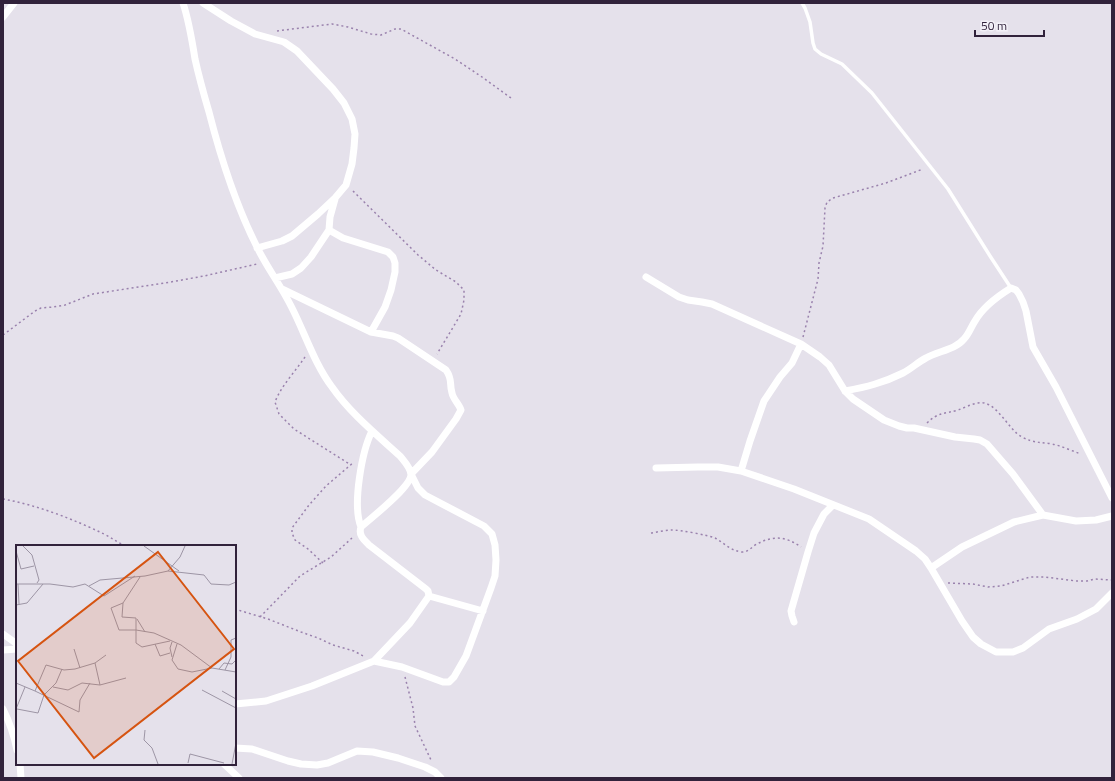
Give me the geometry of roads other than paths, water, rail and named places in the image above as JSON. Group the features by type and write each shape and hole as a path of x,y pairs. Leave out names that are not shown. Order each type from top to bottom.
{"street":[{"path":"3,18 14,3"},
{"path":"183,3 211,120 229,179 245,224 265,263 282,289 300,324 319,367 332,388 348,407 400,456 407,465 418,488 425,495 484,526 492,534 495,545 496,560 494,576 466,656 454,677 449,682 443,682 402,667 374,661"},
{"path":"203,3 231,22 255,34 284,42 297,50 344,103 352,119 355,134 352,164 346,185 335,198 292,236 282,241 257,248"},
{"path":"275,278 292,274 301,268 311,257 329,230 330,217 335,198"},
{"path":"329,230 343,238 388,252 393,257 395,272 391,290 385,307 371,332"},
{"path":"646,277 679,297 712,304 801,344 811,350 828,364 845,391 853,399 884,420 899,426 955,437 980,440 987,444 1013,474 1042,515"},
{"path":"845,391 880,384 927,358 958,345 964,339 981,313 1001,294 1011,288 1016,290 1026,311 1033,347 1056,387 1112,498"},
{"path":"282,289 371,332 398,338 433,360 446,370 450,376 452,393 461,410 456,419 432,452 411,474 409,481 396,497 360,529"},
{"path":"741,471 764,401 780,377 792,363 801,344"},
{"path":"372,431 364,452 357,500 357,511 362,538 426,589 429,596"},
{"path":"656,468 718,467 741,471 794,489 869,519 926,559 973,637 981,644 996,652 1013,652 1022,648 1050,629 1077,619 1096,609 1112,593"},
{"path":"794,622 792,611 814,533 824,514 833,505"},
{"path":"932,568 962,547 1014,522 1042,515 1076,521 1096,520 1112,516"},
{"path":"429,596 483,611"},
{"path":"236,704 266,701 312,686 374,661 410,623 429,596"},
{"path":"3,634 16,643"},
{"path":"3,650 16,649"},
{"path":"3,709 10,721 16,745"},
{"path":"236,748 252,749 288,761 317,765 328,764 357,751 373,752 412,762 435,772 441,778"},
{"path":"20,765 21,778"},
{"path":"225,765 239,778"}],"lane":[{"path":"802,3 810,22 815,49 842,64 872,93 948,189 1011,288"}]}
